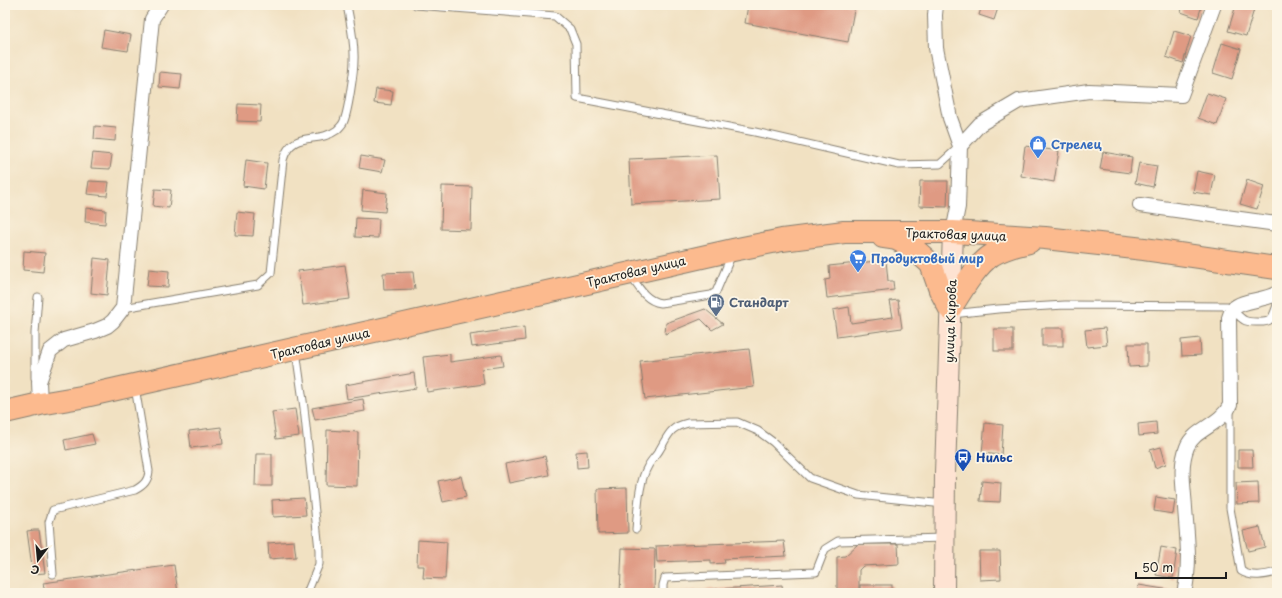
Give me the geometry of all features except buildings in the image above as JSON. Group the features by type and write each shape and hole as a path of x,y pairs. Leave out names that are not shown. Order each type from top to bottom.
{"highway":[{"name":"Трактовая улица","path":"5,412 81,397 733,250 782,240 844,232 953,232 1045,238 1144,249 1277,268"},
{"path":"844,232 896,239 912,247 931,264 940,290 950,312"},
{"path":"950,312 976,271 990,256 1011,246 1045,238"}],"street":[{"path":"40,404 39,382 50,351 64,340 107,326 123,308 152,19 161,5"},
{"name":"улица Кирова","path":"936,5 936,48 950,118 960,146 958,207 953,232 950,312 944,593"},
{"path":"960,146 980,124 1019,101 1089,91 1182,95 1214,5"},
{"path":"1140,205 1277,224"},
{"path":"1184,593 1189,564 1182,476 1183,460 1188,446 1196,435 1219,420 1227,412 1230,405 1230,318 1233,309 1242,304 1272,296 1277,293"}],"lane":[{"path":"123,308 258,285 271,273 285,152 290,145 298,141 328,134 338,129 346,114 354,59 347,5"},
{"path":"416,5 555,16 570,29 576,44 578,98 755,132 899,165 940,164 960,146"},
{"path":"629,273 644,294 655,302 661,303 711,295 716,292 733,250"},
{"path":"38,297 35,333 35,378 39,382"},
{"path":"950,312 1065,305 1227,306 1233,309 1242,320 1247,322 1266,323 1272,318 1277,305"},
{"path":"295,348 304,408 319,550 319,564 307,593"},
{"path":"53,574 49,522 53,510 135,490 143,485 148,478 149,471 134,385"},
{"path":"1230,405 1230,508 1241,571 1247,575 1254,576 1277,572"},
{"path":"636,529 642,481 648,466 656,457 672,430 688,423 737,422 758,431 773,442 810,478 858,495 945,504"},
{"path":"663,593 665,578 816,572 825,549 838,541 944,538"}],"place":[{"name":"Стрелец","path":"1038,159"},
{"name":"Продуктовый мир","path":"858,273"},
{"name":"Стандарт","path":"716,317"},
{"name":"Нильс","path":"963,472"}]}
